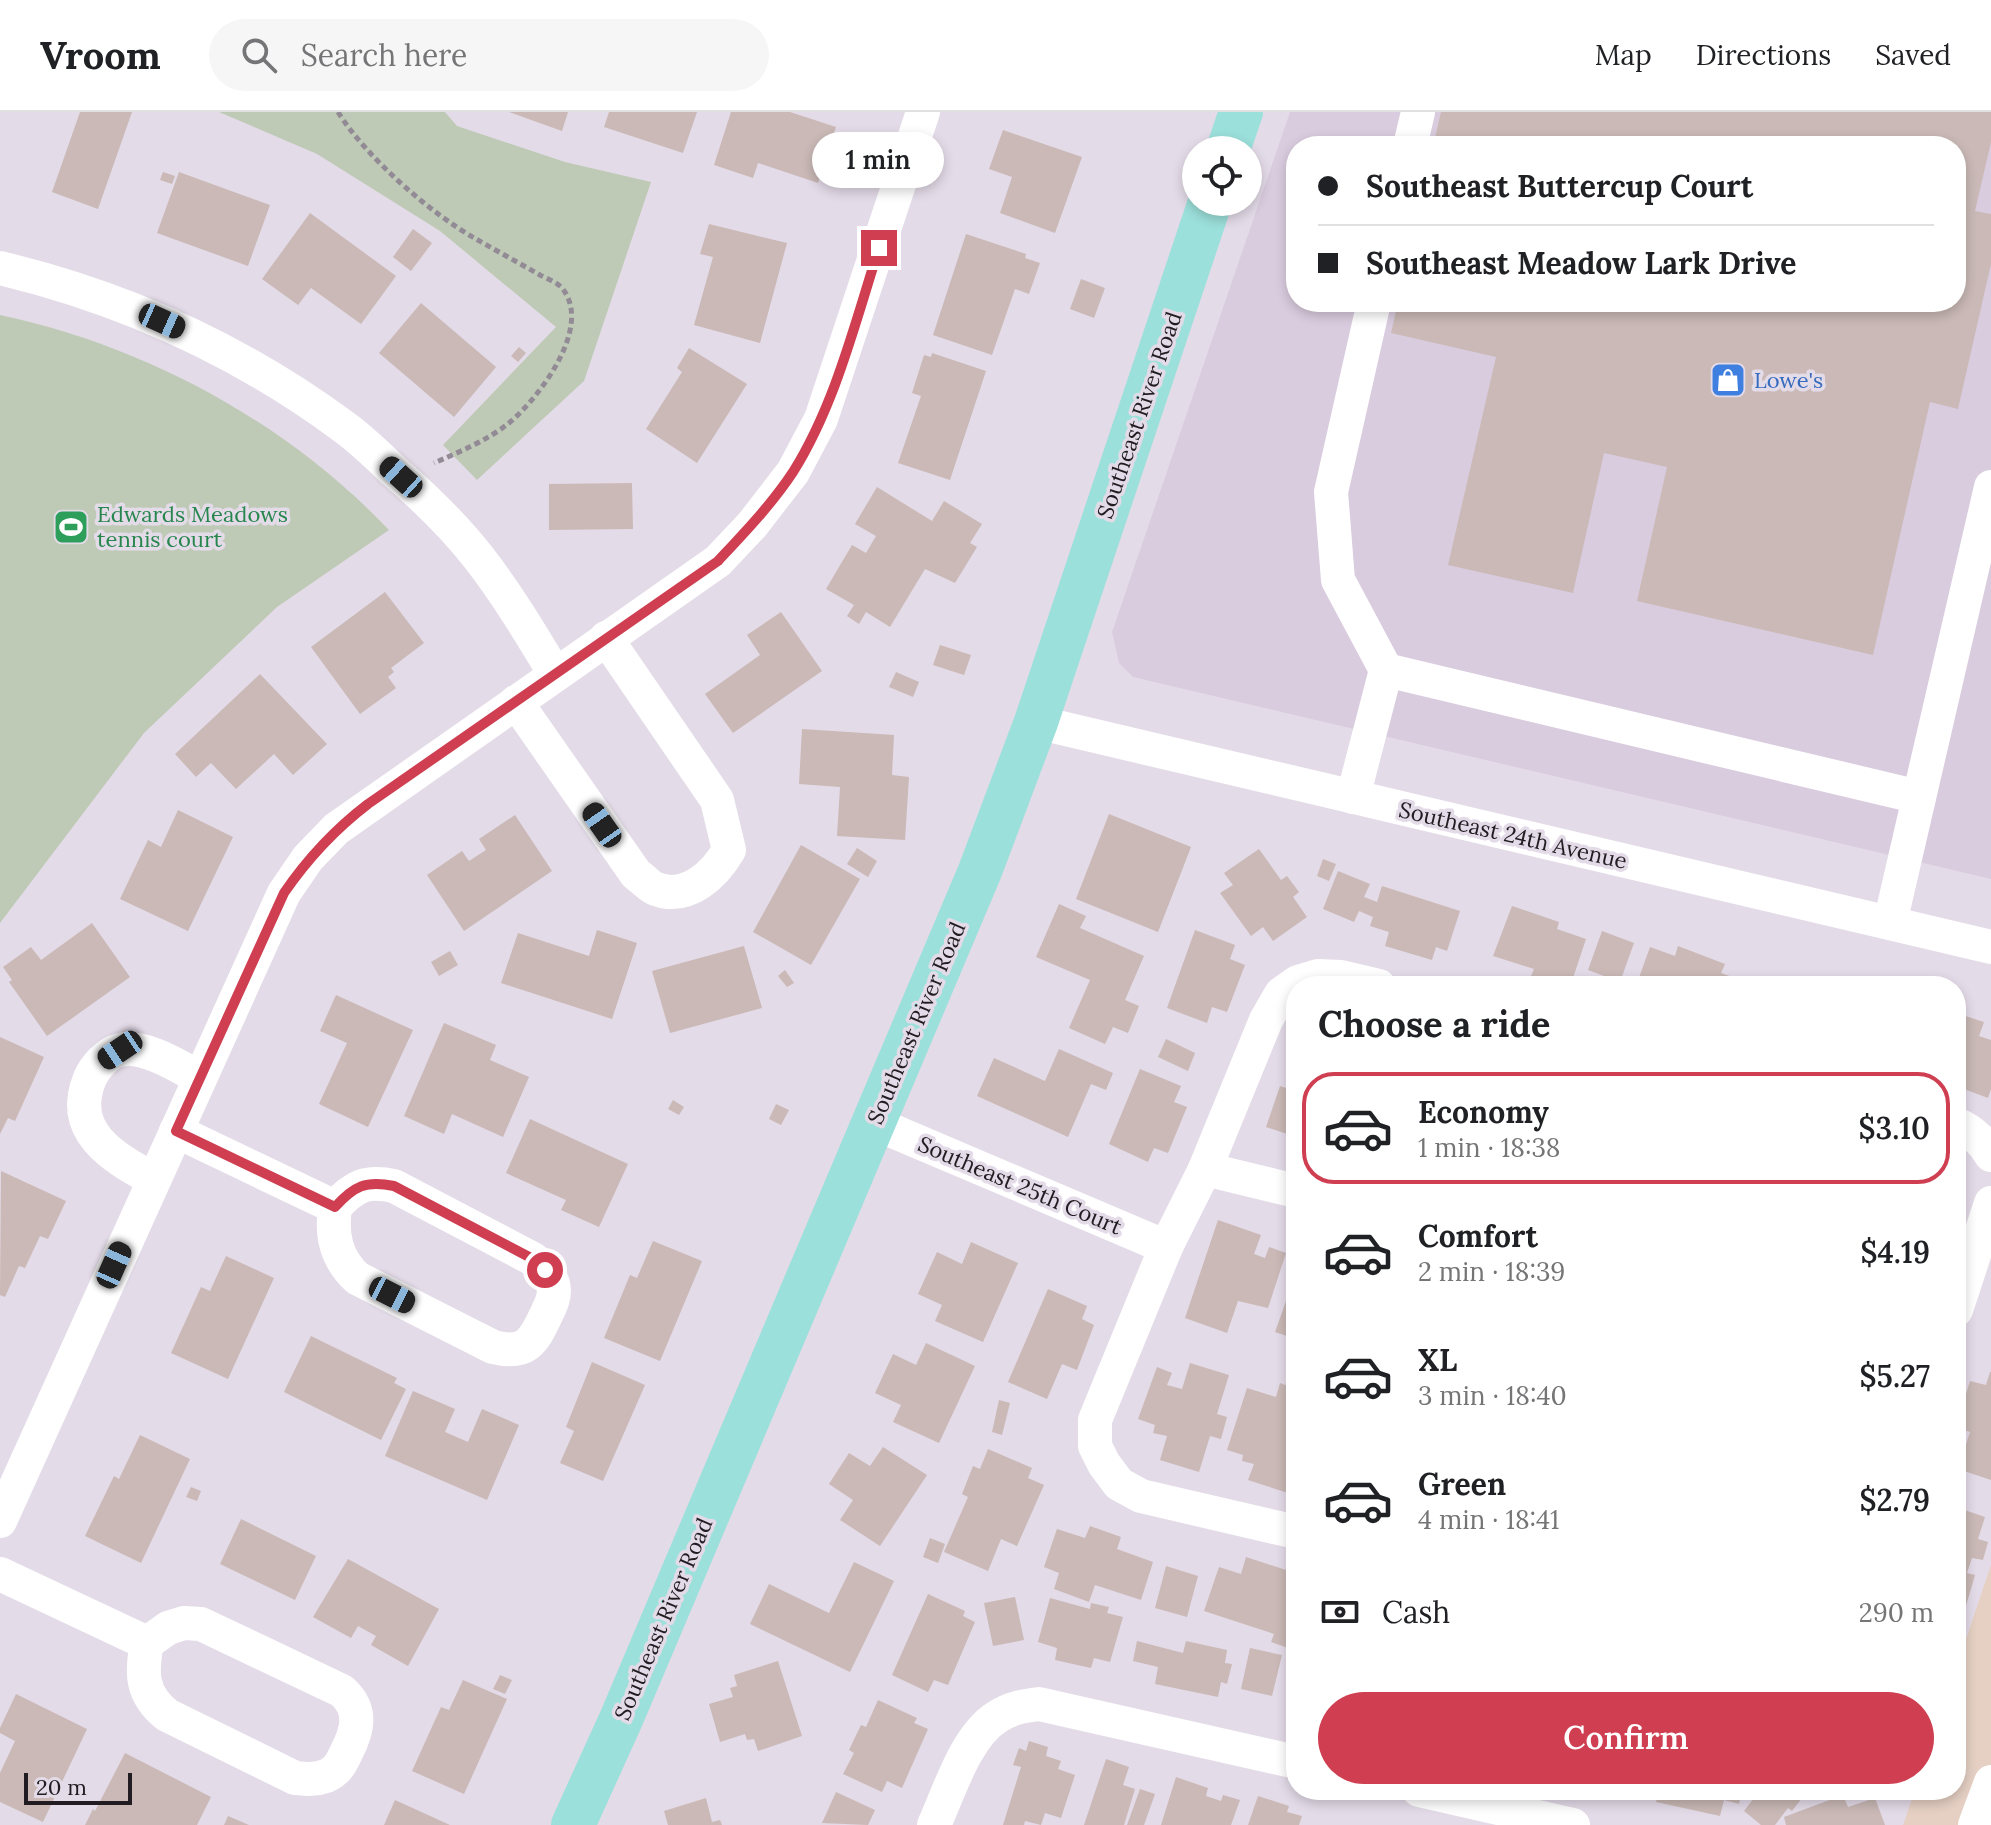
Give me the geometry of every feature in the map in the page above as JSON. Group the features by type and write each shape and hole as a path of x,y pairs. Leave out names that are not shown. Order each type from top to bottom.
{"main road":[{"path":"1233,136 1241,112"},
{"name":"Southeast River Road","path":"573,1825 980,871 1036,722 1205,216"}],"street":[{"path":"4,1502 284,893 308,858 336,829 718,561 752,525 793,472 821,419 923,112"},
{"path":"1412,136 1418,112"},
{"path":"0,268 61,283 137,310 210,342 346,428 401,477 476,555 508,598 555,674"},
{"path":"1353,797 1386,670 1338,580 1331,492 1372,312"},
{"path":"1890,923 1991,487"},
{"path":"516,702 636,874 657,889 681,891 701,883 718,868 729,850 717,800 606,638"},
{"path":"1386,670 1919,797"},
{"name":"Southeast 24th Avenue","path":"1036,722 1991,947"},
{"path":"1286,990 1266,1020 1205,1169 1166,1247 1095,1420 1095,1446 1119,1484 1141,1496 1286,1530"},
{"path":"153,1179 116,1159 90,1131 82,1098 95,1066 120,1050 155,1053 200,1078"},
{"name":"Southeast 25th Court","path":"874,1123 1166,1247"},
{"path":"1966,1128 1984,1143 1991,1155"},
{"path":"176,1131 335,1207"},
{"path":"1205,1169 1286,1189"},
{"path":"375,1182 394,1186 533,1259 545,1270 553,1284 553,1300 536,1338 524,1347 510,1351 493,1347 357,1278 344,1266 336,1248 332,1227 335,1207 347,1193 359,1187 375,1182"},
{"path":"1966,1279 1991,1203"},
{"path":"0,1574 147,1643"},
{"path":"184,1623 201,1624 342,1691 352,1700 357,1716 356,1734 339,1767 328,1775 310,1780 295,1778 167,1715 156,1706 146,1687 142,1669 147,1643 168,1628 184,1623"},
{"path":"934,1825 974,1739 996,1717 1017,1707 1039,1704 1286,1760"},
{"path":"1975,1825 1991,1782"},
{"path":"1463,1800 1573,1825"}],"path":[{"path":"338,112 352,134 420,198 457,228 561,287 572,309 567,345 535,397 508,424 469,447 401,477"}],"shaded area":[{"path":"1290,112 1991,112 1991,879 1133,677 1119,663 1112,632 1254,216 1262,216 1262,194"},
{"path":"1991,1565 1991,1825 1903,1825 1912,1800 1966,1800 1966,1639"}],"green space":[{"path":"219,112 445,112 457,126 565,162 651,182 584,381 477,480 443,445 556,327 440,231 317,154"},
{"path":"0,315 108,346 211,394 305,455 349,491 389,530 277,607 144,733 0,923"}],"building":[{"path":"80,112 132,112 98,209 52,192"},
{"path":"509,112 568,112 562,131"},
{"path":"609,112 697,112 683,153 604,127"},
{"path":"731,112 790,112 836,127 818,183 758,163 753,178 714,165"},
{"name":"Lowe's","path":"1441,112 1991,112 1991,142 1975,211 1991,214 1991,264 1958,409 1930,402 1873,655 1637,601 1667,467 1604,453 1573,593 1448,565 1496,357 1391,333 1396,312 1966,312 1966,136 1435,136"},
{"path":"1003,130 1082,157 1055,233 1000,213 1012,177 989,169"},
{"path":"163,172 175,176 172,184 160,180"},
{"path":"179,172 270,205 248,266 157,233"},
{"path":"310,213 396,276 361,324 311,288 298,305 262,279"},
{"path":"709,224 787,243 760,343 694,325 713,257 700,254"},
{"path":"413,229 432,243 411,271 393,257"},
{"path":"966,234 1026,254 1025,258 1040,263 1029,294 1015,289 992,355 933,335"},
{"path":"1081,279 1105,288 1094,318 1070,309"},
{"path":"421,303 496,367 454,417 379,353"},
{"path":"519,347 526,353 518,362 511,356"},
{"path":"689,348 747,384 697,463 646,429 682,372 677,368"},
{"path":"932,353 986,371 950,480 898,463 921,396 912,393 924,355 931,357"},
{"path":"632,483 633,529 549,530 549,484"},
{"path":"877,487 932,521 944,501 982,524 970,543 977,547 955,583 925,569 890,627 866,612 859,624 847,616 854,605 826,589 852,545 866,553 876,536 855,524"},
{"path":"385,592 424,643 391,668 394,672 388,677 396,688 360,714 311,647"},
{"path":"781,612 822,671 733,733 705,694 760,655 747,635"},
{"path":"940,645 971,655 964,675 933,665"},
{"path":"896,672 919,682 913,697 889,687"},
{"path":"260,674 327,744 293,775 274,754 236,789 211,763 196,777 175,754"},
{"path":"802,729 894,735 892,775 909,777 905,840 837,836 840,787 799,784"},
{"path":"178,810 233,837 188,931 120,899 148,840 161,847"},
{"path":"1109,814 1191,847 1158,932 1076,899"},
{"path":"515,815 552,871 464,931 427,875 462,851 469,861 486,850 479,839"},
{"path":"801,845 860,879 811,965 753,932"},
{"path":"857,848 877,861 868,877 847,864"},
{"path":"1259,849 1281,880 1287,876 1299,892 1293,897 1307,917 1273,941 1263,927 1251,936 1220,893 1233,885 1224,873"},
{"path":"1323,859 1336,864 1329,881 1317,876"},
{"path":"1338,871 1370,884 1364,897 1377,902 1382,886 1460,911 1447,951 1436,947 1432,960 1385,946 1389,932 1370,926 1373,917 1359,911 1354,922 1323,909"},
{"path":"1059,904 1086,916 1080,928 1144,956 1125,1000 1139,1006 1128,1033 1113,1027 1105,1044 1069,1028 1090,980 1036,957"},
{"path":"1512,906 1559,922 1557,929 1586,939 1574,976 1531,976 1534,969 1493,956"},
{"path":"92,923 130,977 47,1036 9,982 12,980 3,967 31,947 41,960"},
{"path":"597,930 637,943 612,1019 501,983 518,933 589,956"},
{"path":"1195,930 1235,945 1230,959 1245,965 1227,1012 1212,1007 1207,1023 1167,1008"},
{"path":"1602,931 1634,943 1622,976 1604,976 1588,970"},
{"path":"744,946 762,1008 670,1033 652,971"},
{"path":"1678,946 1725,964 1721,973 1730,976 1640,976 1650,947 1675,956"},
{"path":"450,951 458,965 439,976 431,962"},
{"path":"785,970 794,983 787,987 778,976"},
{"path":"336,995 413,1030 368,1127 319,1104 347,1043 320,1031"},
{"path":"1966,1016 1984,1022 1979,1036 1991,1040 1991,1089 1988,1098 1966,1090"},
{"path":"444,1023 496,1045 490,1060 529,1077 503,1137 452,1114 444,1134 404,1116"},
{"path":"0,1037 44,1057 15,1121 8,1118 0,1134"},
{"path":"1166,1039 1195,1053 1188,1071 1158,1057"},
{"path":"1059,1049 1113,1073 1106,1090 1091,1084 1068,1137 977,1096 994,1058 1045,1081"},
{"path":"1140,1069 1181,1086 1174,1102 1187,1107 1168,1153 1154,1148 1148,1162 1109,1144"},
{"path":"1280,1086 1286,1088 1286,1134 1266,1127"},
{"path":"673,1100 684,1107 679,1115 668,1109"},
{"path":"776,1104 789,1110 781,1125 769,1119"},
{"path":"530,1119 628,1164 599,1227 561,1210 566,1200 506,1173"},
{"path":"1,1171 66,1201 48,1239 40,1236 25,1268 19,1266 5,1297 0,1295"},
{"path":"1218,1220 1261,1235 1254,1254 1265,1258 1269,1247 1286,1253 1268,1308 1238,1301 1227,1333 1185,1318"},
{"path":"653,1241 702,1261 660,1361 604,1338 630,1275 637,1278"},
{"path":"971,1242 1018,1263 983,1342 935,1321 942,1305 918,1294 937,1252 962,1264"},
{"path":"226,1256 274,1278 228,1379 171,1353 201,1287 210,1291"},
{"path":"1048,1289 1087,1306 1082,1319 1094,1325 1077,1370 1062,1364 1047,1399 1008,1382"},
{"path":"1286,1301 1286,1336 1275,1332"},
{"path":"311,1336 397,1378 394,1383 406,1389 381,1440 284,1392"},
{"path":"926,1343 975,1366 939,1443 893,1422 901,1405 875,1393 893,1354 916,1365"},
{"path":"592,1362 645,1385 603,1481 560,1463 574,1431 566,1427"},
{"path":"1190,1363 1229,1375 1217,1414 1227,1417 1221,1439 1210,1436 1199,1472 1160,1460 1167,1436 1153,1433 1155,1425 1138,1419 1157,1367 1172,1373 1167,1385 1182,1389"},
{"path":"1991,1372 1991,1480 1966,1472 1966,1444 1970,1432 1966,1431 1966,1394 1970,1381 1986,1385"},
{"path":"1280,1383 1286,1385 1286,1492 1248,1480 1254,1464 1242,1461 1243,1455 1227,1450 1247,1388 1276,1397"},
{"path":"413,1391 455,1409 445,1432 468,1442 482,1409 519,1425 487,1500 385,1456"},
{"path":"999,1400 1010,1403 1002,1435 992,1432"},
{"path":"140,1435 190,1459 141,1563 85,1536 114,1476 119,1479"},
{"path":"883,1447 927,1475 880,1546 840,1520 853,1500 829,1484 849,1453 870,1466"},
{"path":"988,1449 1032,1468 1028,1478 1044,1485 1017,1546 1001,1539 988,1571 944,1552 968,1497 962,1494 973,1466 980,1469"},
{"path":"191,1487 201,1491 197,1501 186,1497"},
{"path":"1966,1510 1985,1517 1978,1539 1988,1542 1983,1560 1972,1558 1967,1573 1975,1575 1966,1606"},
{"path":"241,1519 316,1556 295,1600 220,1564"},
{"path":"1090,1526 1121,1537 1117,1549 1153,1562 1141,1600 1095,1585 1089,1602 1054,1589 1059,1573 1044,1567 1057,1529 1085,1538"},
{"path":"930,1538 945,1544 938,1563 923,1557"},
{"path":"1246,1557 1286,1570 1286,1647 1271,1642 1274,1634 1204,1611 1219,1567 1241,1574"},
{"path":"348,1559 439,1609 408,1666 371,1645 376,1636 358,1626 351,1638 313,1617"},
{"path":"854,1562 894,1581 850,1672 750,1624 769,1584 829,1613"},
{"path":"1166,1566 1198,1576 1187,1617 1155,1608"},
{"path":"928,1594 965,1611 963,1616 975,1622 948,1685 934,1680 928,1692 892,1675"},
{"path":"1015,1597 1024,1640 993,1646 984,1603"},
{"path":"1050,1598 1090,1609 1091,1603 1109,1607 1107,1613 1123,1617 1110,1662 1094,1658 1091,1668 1055,1660 1057,1648 1038,1642"},
{"path":"1137,1641 1183,1653 1186,1641 1227,1650 1225,1663 1232,1664 1227,1684 1221,1682 1218,1697 1155,1684 1158,1667 1133,1661"},
{"path":"1250,1648 1282,1655 1272,1696 1241,1689"},
{"path":"778,1661 802,1736 758,1751 754,1739 747,1740 745,1734 720,1742 709,1704 733,1697 730,1688 737,1686 734,1675"},
{"path":"500,1675 512,1680 505,1694 493,1689"},
{"path":"463,1680 507,1699 464,1794 412,1771 441,1707 449,1710"},
{"path":"16,1694 87,1729 43,1822 0,1802 0,1773 15,1741 0,1733 0,1728"},
{"path":"878,1700 917,1718 914,1723 928,1729 902,1788 887,1781 882,1792 843,1774 854,1753 849,1750 861,1725 866,1727"},
{"path":"1029,1741 1048,1747 1046,1756 1061,1761 1058,1769 1075,1775 1061,1818 1045,1813 1041,1825 1025,1821 1024,1825 1003,1825 1021,1767 1013,1765 1019,1748 1026,1751"},
{"path":"125,1753 211,1797 197,1825 85,1825"},
{"path":"1106,1759 1129,1767 1123,1785 1135,1789 1124,1825 1084,1825"},
{"path":"1176,1777 1208,1788 1206,1796 1221,1801 1223,1795 1240,1800 1231,1825 1161,1825"},
{"path":"1140,1789 1155,1794 1144,1825 1127,1825"},
{"path":"836,1792 875,1810 868,1825 822,1823"},
{"path":"1258,1796 1289,1806 1287,1812 1302,1816 1299,1825 1248,1825"},
{"path":"706,1798 712,1822 720,1820 722,1825 668,1825 664,1811"},
{"path":"395,1800 450,1825 384,1825"},
{"path":"1656,1800 1724,1800 1720,1816"},
{"path":"1752,1800 1800,1800 1792,1811 1788,1808 1775,1825 1761,1825 1744,1811"},
{"path":"1830,1800 1845,1800 1848,1807 1876,1800 1885,1825 1786,1825 1784,1817"},
{"path":"228,1816 249,1825 224,1825"}],"place":[{"name":"Lowe's","path":"1728,380"},
{"name":"Edwards Meadows tennis court","path":"71,527"}],"route":[{"path":"545,1270 533,1259 394,1186 375,1182 359,1187 347,1193 335,1207 176,1131 284,893 308,858 336,829 368,804 718,561 752,525 793,472 821,419 879,248"}]}
